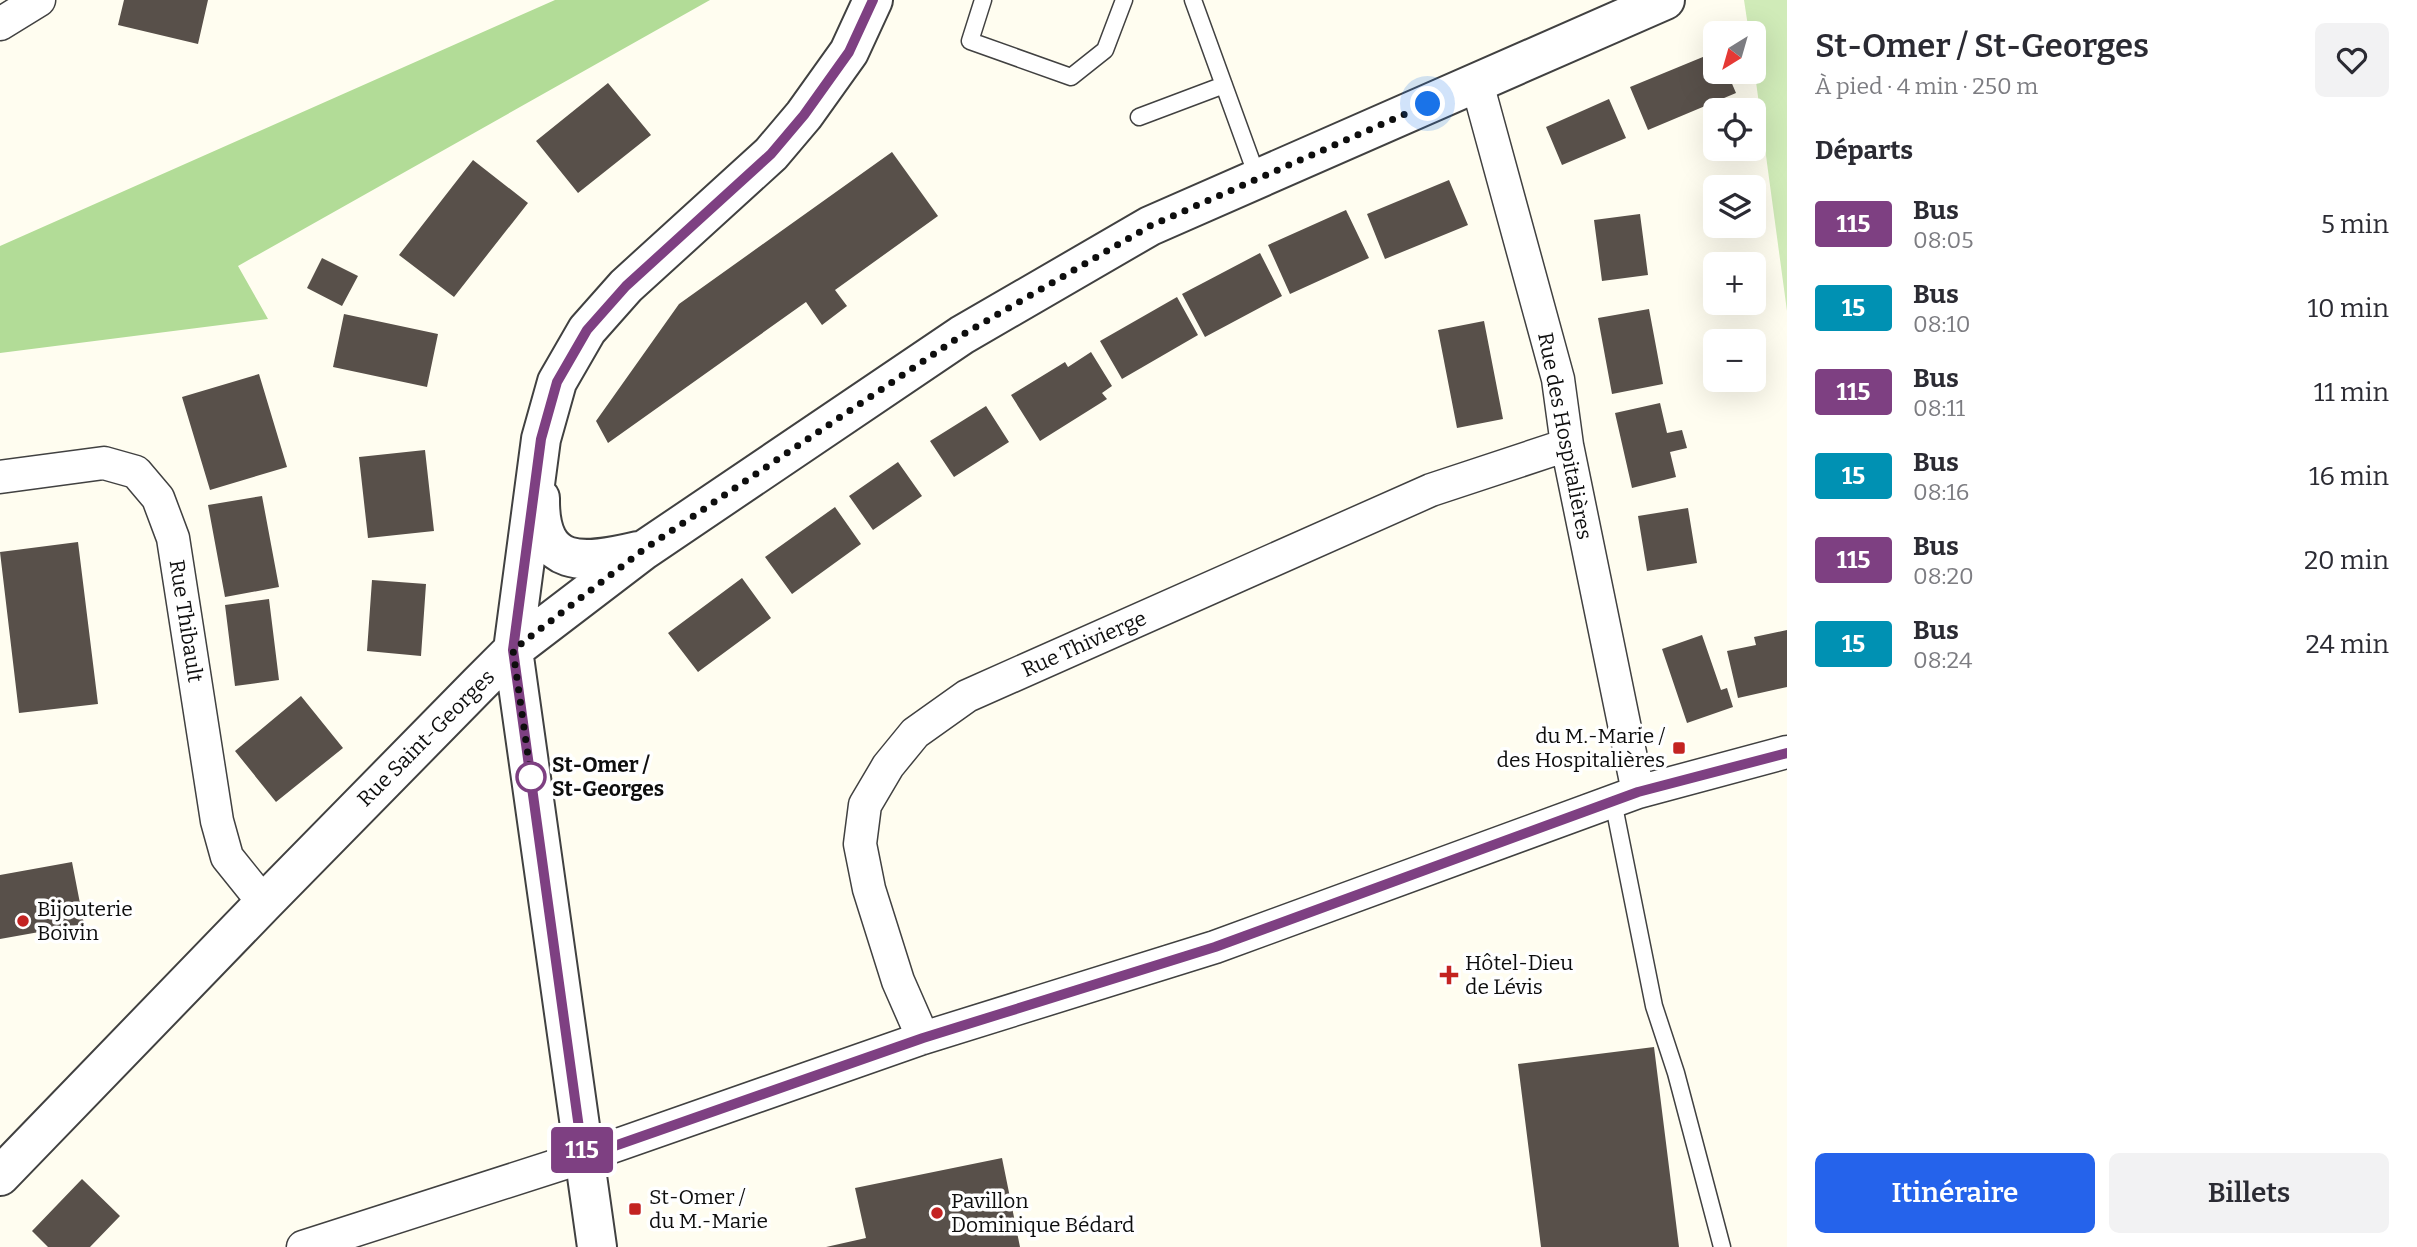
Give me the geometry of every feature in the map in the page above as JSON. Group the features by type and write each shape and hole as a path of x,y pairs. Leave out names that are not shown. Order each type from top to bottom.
{"street":[{"path":"0,24 39,0"},
{"path":"597,1247 513,650 541,439 557,382 587,330 626,286 779,144 804,115 849,52 873,0"},
{"name":"Rue Saint-Georges","path":"0,1176 264,902 513,650 643,550 962,335 1150,226 1665,0"},
{"name":"Rue des Hospitalières","path":"1477,83 1558,379 1626,797"},
{"path":"541,439 540,518 544,534 561,555 584,561 643,550"},
{"name":"Rue Thivierge","path":"923,1038 898,981 869,889 860,844 865,805 888,766 915,733 967,696 1431,490 1567,445"},
{"name":"Rue Thibault","path":"0,478 104,463 136,472 158,498 173,538 217,821 227,857 264,902"},
{"path":"303,1247 583,1157 923,1038 1215,947 1626,797 1787,752"}],"lane":[{"path":"983,0 970,41 1071,78 1105,50 1124,0"},
{"path":"1193,0 1258,179"},
{"path":"1139,117 1224,85"},
{"path":"1626,797 1654,1006 1676,1073 1722,1247"}],"green space":[{"path":"555,0 710,0 238,266 268,319 0,353 0,246"},
{"path":"1744,0 1787,0 1787,311 1766,156 1766,98 1758,98 1756,84 1766,84 1766,21 1747,21"}],"building":[{"path":"124,0 208,0 198,44 118,25"},
{"path":"1703,57 1703,84 1732,84 1736,93 1724,98 1703,98 1703,107 1648,130 1630,87"},
{"path":"608,83 651,135 578,193 536,141"},
{"path":"1609,99 1626,138 1562,165 1546,127"},
{"path":"892,152 938,216 835,290 847,306 822,325 806,302 608,443 596,421 679,304"},
{"path":"473,160 528,203 454,297 399,255"},
{"path":"1449,180 1468,225 1385,259 1367,214"},
{"path":"1346,210 1369,258 1290,294 1268,245"},
{"path":"1640,214 1648,275 1602,281 1594,220"},
{"path":"1260,253 1282,296 1205,337 1182,294"},
{"path":"322,258 358,276 342,306 307,288"},
{"path":"1177,297 1198,335 1122,379 1100,341"},
{"path":"1649,309 1663,384 1612,394 1598,318"},
{"path":"344,314 438,334 427,387 333,367"},
{"path":"1484,321 1503,419 1457,428 1438,330"},
{"path":"1091,352 1112,386 1102,393 1107,399 1040,441 1011,395 1065,362 1068,367"},
{"path":"259,374 287,467 210,490 182,397"},
{"path":"1660,403 1667,433 1682,430 1687,448 1670,452 1676,477 1632,488 1615,413"},
{"path":"986,406 1009,442 954,477 930,441"},
{"path":"425,450 434,531 368,538 359,457"},
{"path":"898,462 922,496 873,530 849,496"},
{"path":"262,496 279,587 225,597 208,505"},
{"path":"835,507 861,544 792,594 765,557"},
{"path":"1688,508 1697,563 1647,571 1638,516"},
{"path":"78,542 98,704 19,713 0,552"},
{"path":"742,578 771,618 698,672 668,633"},
{"path":"372,580 426,584 421,656 367,651"},
{"path":"269,599 279,680 235,686 225,605"},
{"path":"1787,630 1787,687 1738,698 1727,651 1756,645 1754,637"},
{"path":"1702,635 1721,690 1727,688 1733,707 1687,723 1662,649"},
{"path":"301,696 343,748 276,802 235,751"},
{"path":"72,862 84,924 0,939 0,875"},
{"path":"1654,1047 1679,1247 1541,1247 1518,1064"},
{"name":"Pavillon Dominique Bédard","path":"1002,1158 1020,1247 826,1247 866,1238 855,1188"},
{"path":"82,1179 120,1216 90,1247 48,1247 32,1231"}],"bus line":[{"name":"115","path":"873,0 849,52 804,115 771,154 626,286 587,330 557,382 541,439 513,650 583,1157 923,1038 1215,947 1638,792 1787,753"}],"place":[{"name":"du M.-Marie / des Hospitalières","path":"1679,748"},
{"name":"St-Omer / St-Georges","path":"531,777"},
{"name":"Bijouterie Boivin","path":"23,921"},
{"name":"Hôtel-Dieu de Lévis","path":"1449,975"},
{"name":"St-Omer / du M.-Marie","path":"635,1209"},
{"name":"Pavillon Dominique Bédard","path":"937,1213"}],"route":[{"path":"531,777 513,650 643,550 962,335 1150,226 1428,104"}]}
